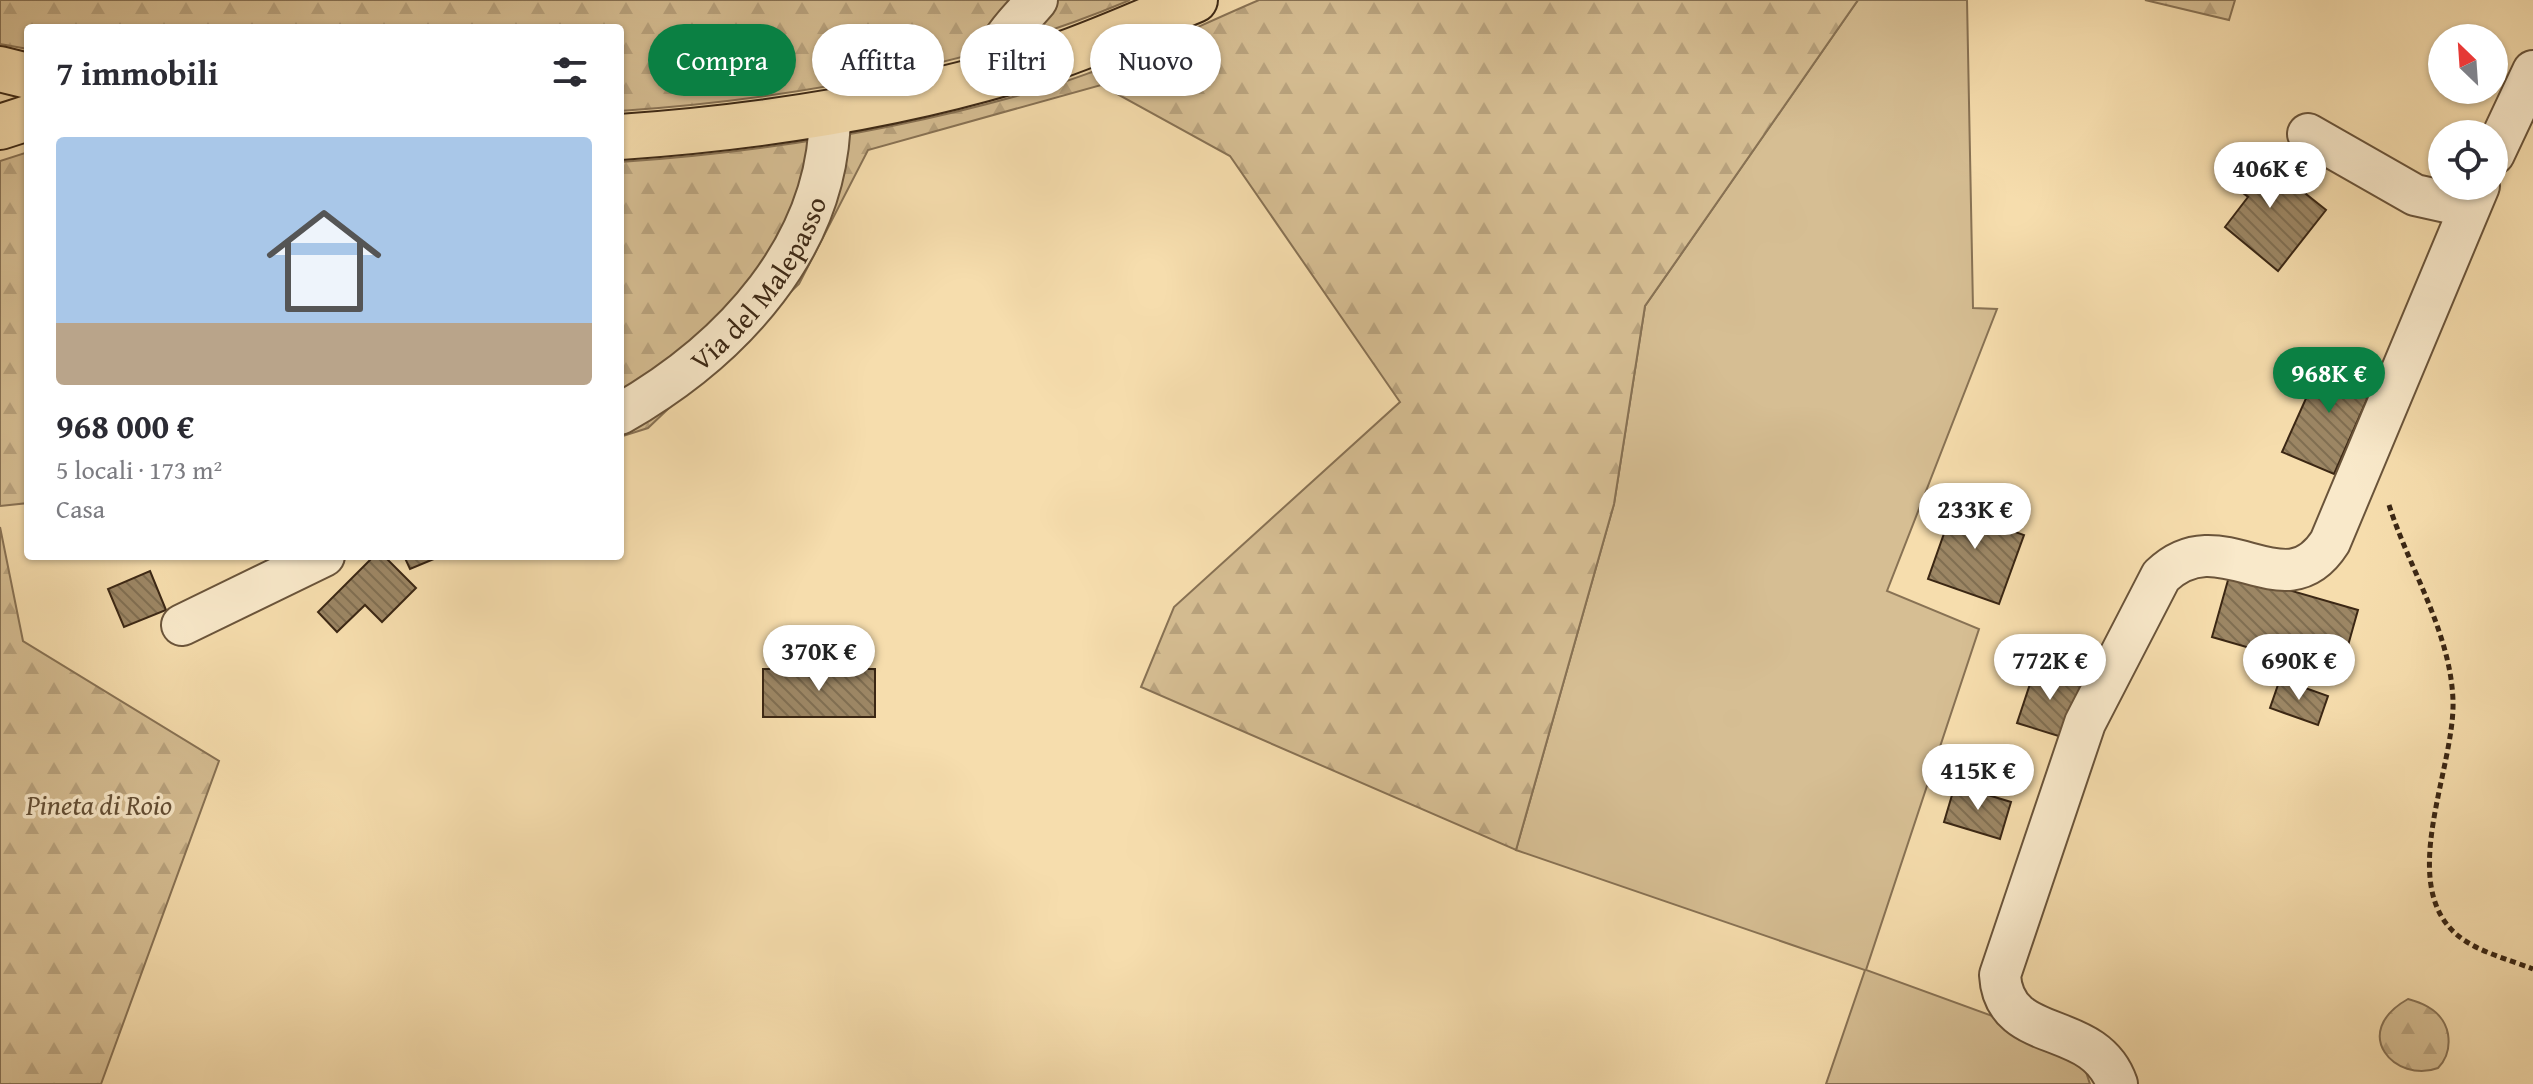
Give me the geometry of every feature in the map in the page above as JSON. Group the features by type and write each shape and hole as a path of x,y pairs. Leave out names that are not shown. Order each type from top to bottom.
{"main road":[{"path":"1074,50 1195,0"},
{"path":"0,69 24,75"},
{"path":"624,137 698,132 830,112 960,84"},
{"path":"0,127 24,119"}],"street":[{"path":"1017,24 1037,0"},
{"path":"2508,124 2533,71"},
{"name":"Via del Malepasso","path":"624,411 698,360 742,321 771,287 796,247 816,202 830,143 830,112"},
{"path":"2308,134 2415,195 2428,195"},
{"path":"2117,1084 2101,1056 2082,1042 2020,1019 2007,1008 2001,991 2000,975 2085,723 2161,576 2173,564 2208,554 2285,571 2303,570 2318,561 2330,542 2473,200"},
{"path":"182,625 316,560"}],"path":[{"path":"2386,496 2448,666 2453,701 2450,743 2429,860 2430,889 2440,914 2455,933 2477,947 2533,969"}],"green space":[{"path":"0,0 1130,0 1069,24 960,24 960,57 944,62 944,24 812,24 812,89 796,92 796,24 648,24 648,96 764,96 624,111 624,24 24,24 24,48 0,44"},
{"path":"1259,0 1858,0 1645,306 1614,504 1516,850 1141,687 1174,607 1400,402 1230,156 1121,96 1221,96 1221,24 1205,24"},
{"path":"1858,0 1967,0 1973,308 1997,309 1887,591 1979,629 1866,970 2061,1041 2082,1060 2090,1084 1826,1084 1865,970 1516,850 1614,504 1645,306"},
{"path":"2145,0 2235,0 2229,20"},
{"path":"1090,72 1090,88 1074,93 1074,78"},
{"path":"1016,96 1062,96 868,150 799,284 648,428 624,436 624,162 783,145 892,126"},
{"path":"24,153 24,503 0,506 0,161"},
{"name":"Pineta di Roio","path":"0,527 23,641 219,761 101,1084 0,1084"},
{"path":"2408,999 2434,1010 2443,1020 2449,1039 2444,1061 2438,1068 2422,1071 2407,1069 2394,1062 2385,1052 2380,1040 2381,1026 2390,1012"}],"building":[{"path":"2246,146 2326,210 2278,271 2225,227 2248,197 2222,176"},
{"path":"2325,356 2376,379 2334,474 2282,452"},
{"path":"1959,491 1991,502 1984,521 2024,535 1999,604 1928,579"},
{"path":"370,560 388,560 416,588 382,622 365,605 337,632 318,612"},
{"path":"406,560 431,560 410,569"},
{"path":"150,571 166,610 124,627 108,589"},
{"path":"2230,573 2358,610 2340,674 2212,637"},
{"path":"2036,666 2083,682 2065,738 2017,723"},
{"path":"763,669 875,669 875,717 763,717"},
{"path":"2280,679 2328,696 2318,725 2270,708"},
{"path":"1955,785 2011,802 2000,839 1944,822"}]}
